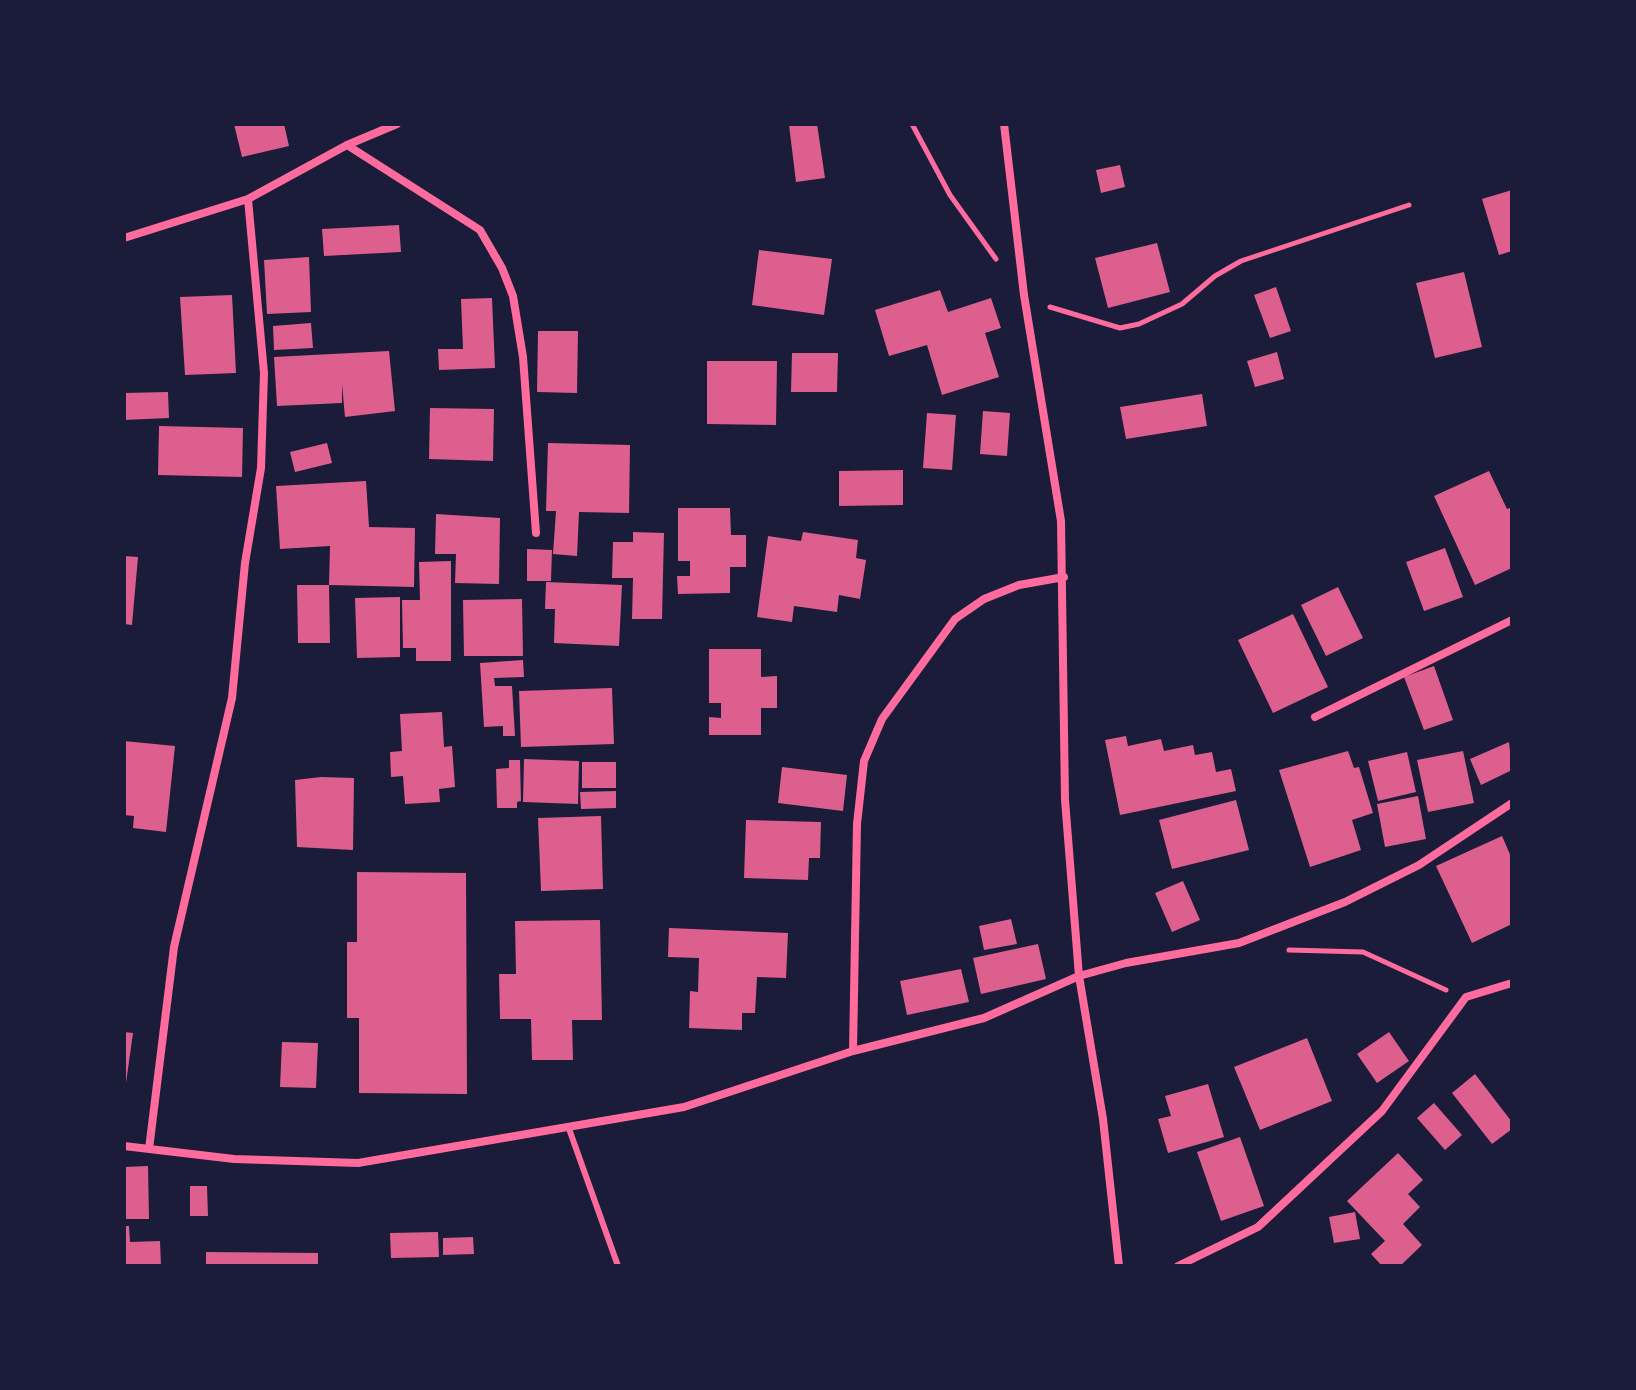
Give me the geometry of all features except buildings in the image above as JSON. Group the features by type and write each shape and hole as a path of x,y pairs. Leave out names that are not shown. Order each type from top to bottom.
{"street":[{"path":"124,238 248,199 347,145 397,124"},
{"path":"1004,124 1024,295 1061,521 1065,800 1079,976 1103,1119 1119,1266"},
{"path":"347,145 480,230 502,268 513,296 523,357 536,533"},
{"path":"149,1149 174,947 232,698 245,563 261,468 264,373 248,199"},
{"path":"853,1051 857,824 864,761 882,719 955,619 984,599 1019,585 1064,577"},
{"path":"1315,717 1512,620"},
{"path":"124,1146 234,1159 358,1163 684,1107 853,1051 984,1018 1079,976 1126,963 1239,943 1345,902 1419,865 1512,803"},
{"path":"1178,1266 1258,1227 1382,1111 1466,997 1512,983"}],"lane":[{"path":"568,1126 618,1266"}],"path":[{"path":"912,124 950,195 1024,295 1084,319 1120,328 1139,324 1182,304 1215,276 1241,261 1409,205"},
{"path":"1239,943 1288,950 1363,952 1421,981 1466,997"}]}
